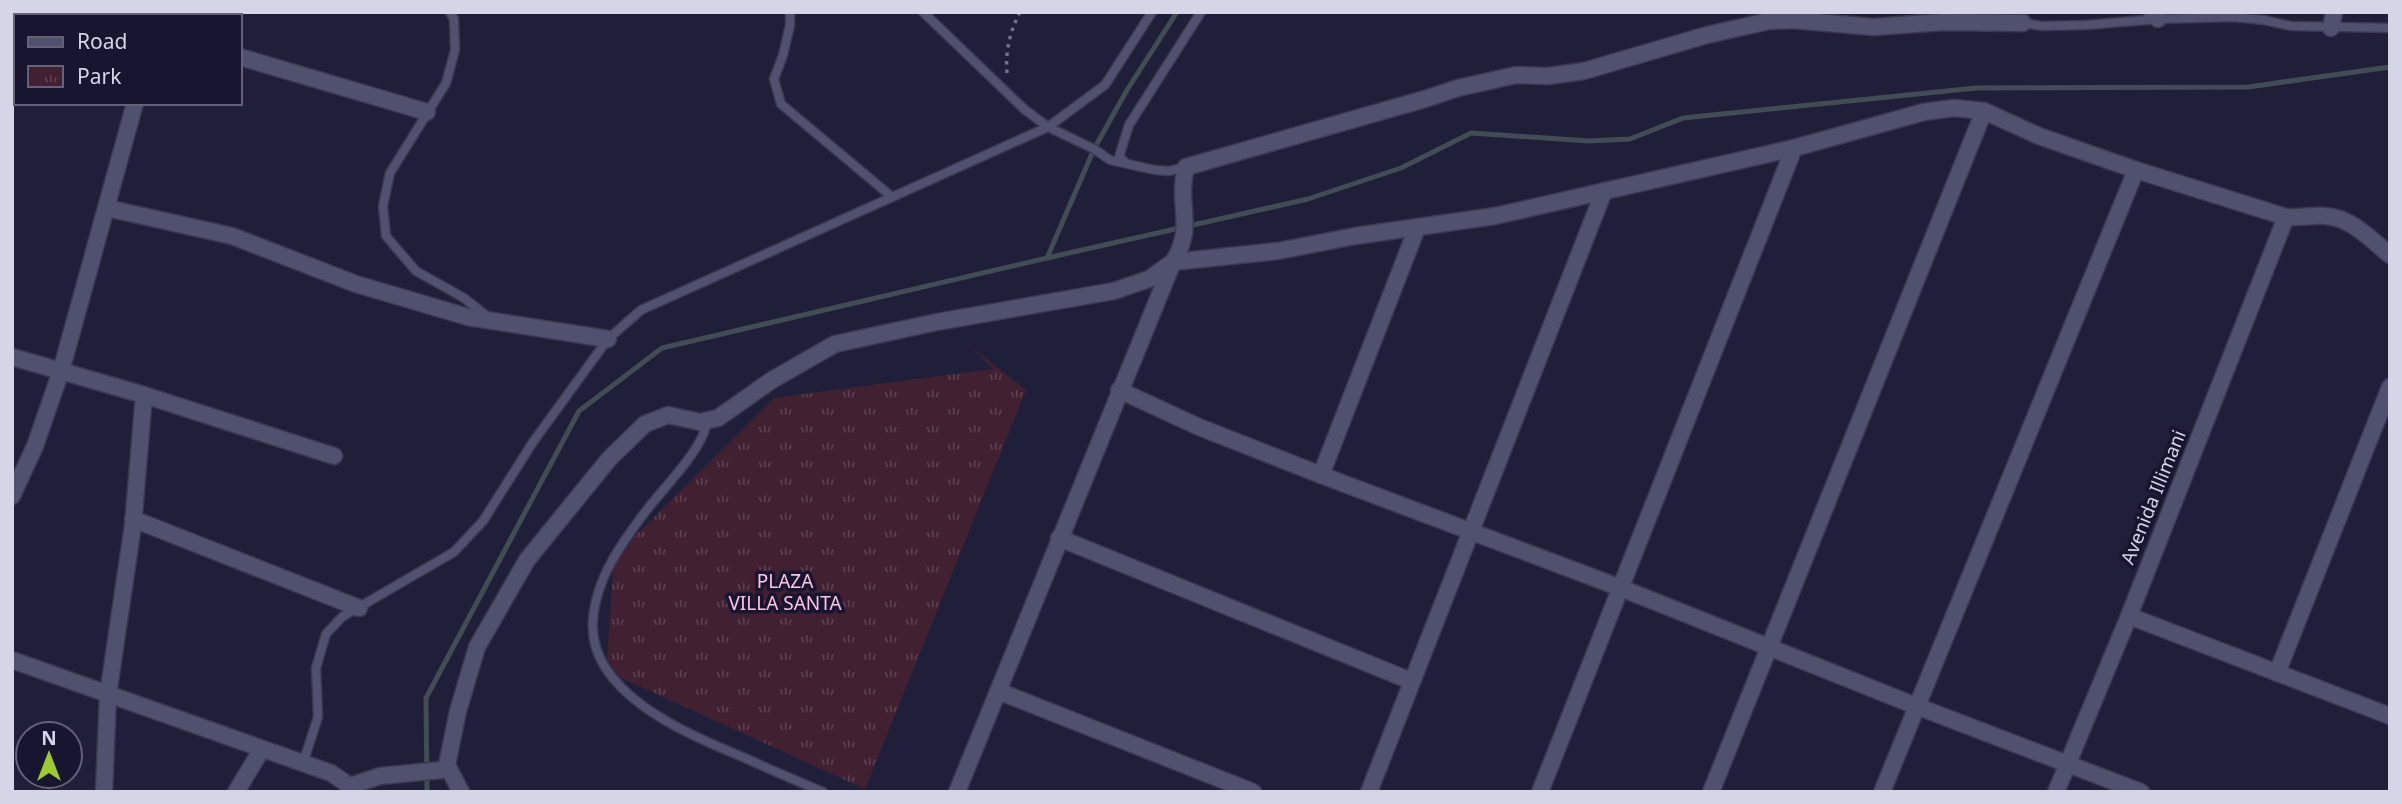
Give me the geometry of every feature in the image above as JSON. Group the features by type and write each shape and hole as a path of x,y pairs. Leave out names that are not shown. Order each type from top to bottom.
{"street":[{"path":"2006,12 2023,23"},
{"path":"957,792 1119,390 1181,249 1187,227 1183,213 1182,181 1186,167 1458,88 1516,75 1548,76 1584,71 1707,34 1769,21 1793,20 1873,27 1944,22 2023,23"},
{"path":"242,58 427,112"},
{"path":"12,496 35,446 61,371 134,105"},
{"path":"12,660 331,773 350,789 380,776 442,770 447,765 458,711 477,647 527,560 609,459 645,424 668,415 700,422 718,418 772,380 835,344 937,322 1114,291 1149,279 1173,262 1278,251 1355,236 1495,216 1794,148 1923,112 1954,108 1984,111 2039,136 2286,217 2305,219 2323,215 2338,218 2357,228 2390,256"},
{"path":"1712,792 1984,111"},
{"path":"1540,792 1794,148"},
{"path":"1882,792 2136,170"},
{"path":"1369,792 1604,191"},
{"path":"107,208 232,236 356,284 468,317 608,339"},
{"name":"Avenida Illimani","path":"2056,792 2129,616 2286,217"},
{"path":"1321,475 1417,228"},
{"path":"12,357 144,395 334,456"},
{"path":"2277,673 2390,387"},
{"path":"1119,390 1199,426 1321,475 1621,588 1916,706 2141,792"},
{"path":"104,792 108,695 133,519 144,395"},
{"path":"133,519 359,608"},
{"path":"1059,538 1411,681"},
{"path":"2129,616 2390,716"},
{"path":"998,691 1253,792"},
{"path":"236,792 262,749"},
{"path":"447,765 461,792"}],"lane":[{"path":"450,12 454,19 455,50 446,83 390,173 383,206 386,236 416,271 464,298 493,320"},
{"path":"790,12 788,35 774,79 781,104 892,197"},
{"path":"923,12 1048,127 1094,149 1110,160 1169,171 1186,167"},
{"path":"303,763 318,717 316,668 326,634 342,617 454,552 483,521 533,442 608,339 641,310 1048,127 1105,85 1152,12"},
{"path":"1128,165 1119,157 1129,125 1201,12"},
{"path":"2023,23 2042,26 2086,25 2155,16 2233,17 2291,26 2332,20 2390,29"},
{"path":"707,420 701,442 643,515 606,571 595,604 593,622 596,649 614,681 665,720 695,737 823,792"}],"path":[{"path":"1008,93 1007,51 1020,12"}],"green space":[{"name":"PLAZA VILLA SANTA","path":"971,347 1026,390 865,789 606,671 614,557 774,398 993,369"}],"waterway":[{"path":"427,792 426,698 579,411 662,348 1047,258 1094,149 1127,90 1177,12"},
{"path":"1047,258 1308,199 1401,168 1471,133 1589,141 1630,139 1683,118 1976,88 2248,87 2390,67"}]}
